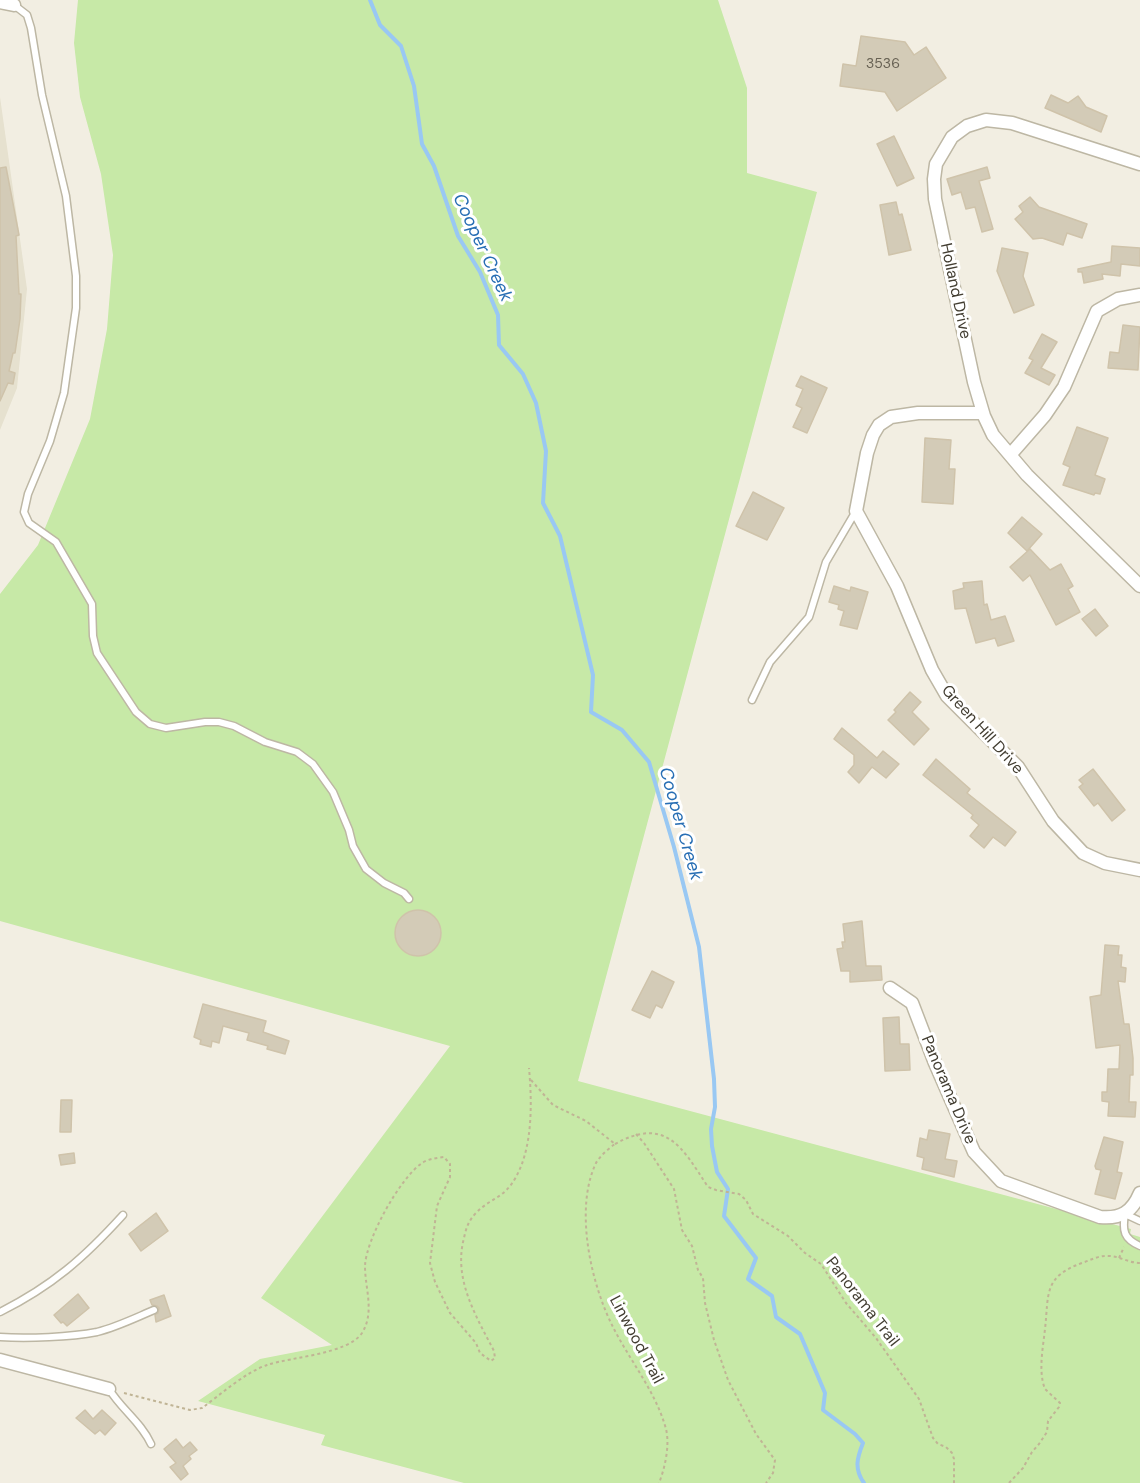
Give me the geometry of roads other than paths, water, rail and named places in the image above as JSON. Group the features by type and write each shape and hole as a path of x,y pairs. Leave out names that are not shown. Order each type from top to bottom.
{"street":[{"path":"0,2 14,5"},
{"name":"Holland Drive","path":"1140,164 1012,123 986,120 967,126 952,137 936,164 934,179 935,199 974,382 993,435 1028,475 1140,586"},
{"path":"1010,455 1045,415 1064,387 1098,311 1118,299 1140,295"},
{"path":"856,511 867,453 879,425 891,417 918,413 984,414"},
{"name":"Green Hill Drive","path":"856,511 897,586 932,670 947,696 1018,767 1053,821 1083,853 1105,863 1140,870"},
{"name":"Panorama Drive","path":"890,988 912,1003 935,1063 975,1152 1001,1181 1100,1217 1112,1218 1125,1214"},
{"path":"1125,1214 1135,1205 1140,1193"},
{"path":"0,1360 110,1389"}],"lane":[{"path":"14,5 27,15 31,28 42,95 66,196 76,276 76,308 71,358 64,393 50,441 28,494 24,512 29,522 56,542 92,604 93,636 97,653 136,712 150,724 166,728 219,722 234,726 265,742 297,752 313,764 333,792 359,860 374,877 404,893 409,899"},
{"path":"752,700 770,662 809,617 826,562 856,511"},
{"path":"1140,1221 1125,1214 1123,1227 1124,1235 1128,1240 1140,1246"},
{"path":"0,1312 29,1298 67,1271 94,1247 123,1215"},
{"path":"0,1336 20,1338 97,1332 154,1310"},
{"path":"110,1389 115,1399 146,1433 151,1444"}],"waterway":[{"name":"Cooper Creek","path":"370,0 380,25 401,46 414,86 422,144 434,166 458,236 480,272 498,315 499,345 523,374 536,403 546,451 543,503 560,536 593,675 591,712 622,730 649,762 674,847 699,947 714,1079 715,1107 711,1129 712,1146 717,1172 728,1189 724,1216 756,1258 748,1279 772,1296 776,1317 800,1334 825,1393 823,1410 855,1434 863,1443 858,1463 859,1473 864,1483"}]}
